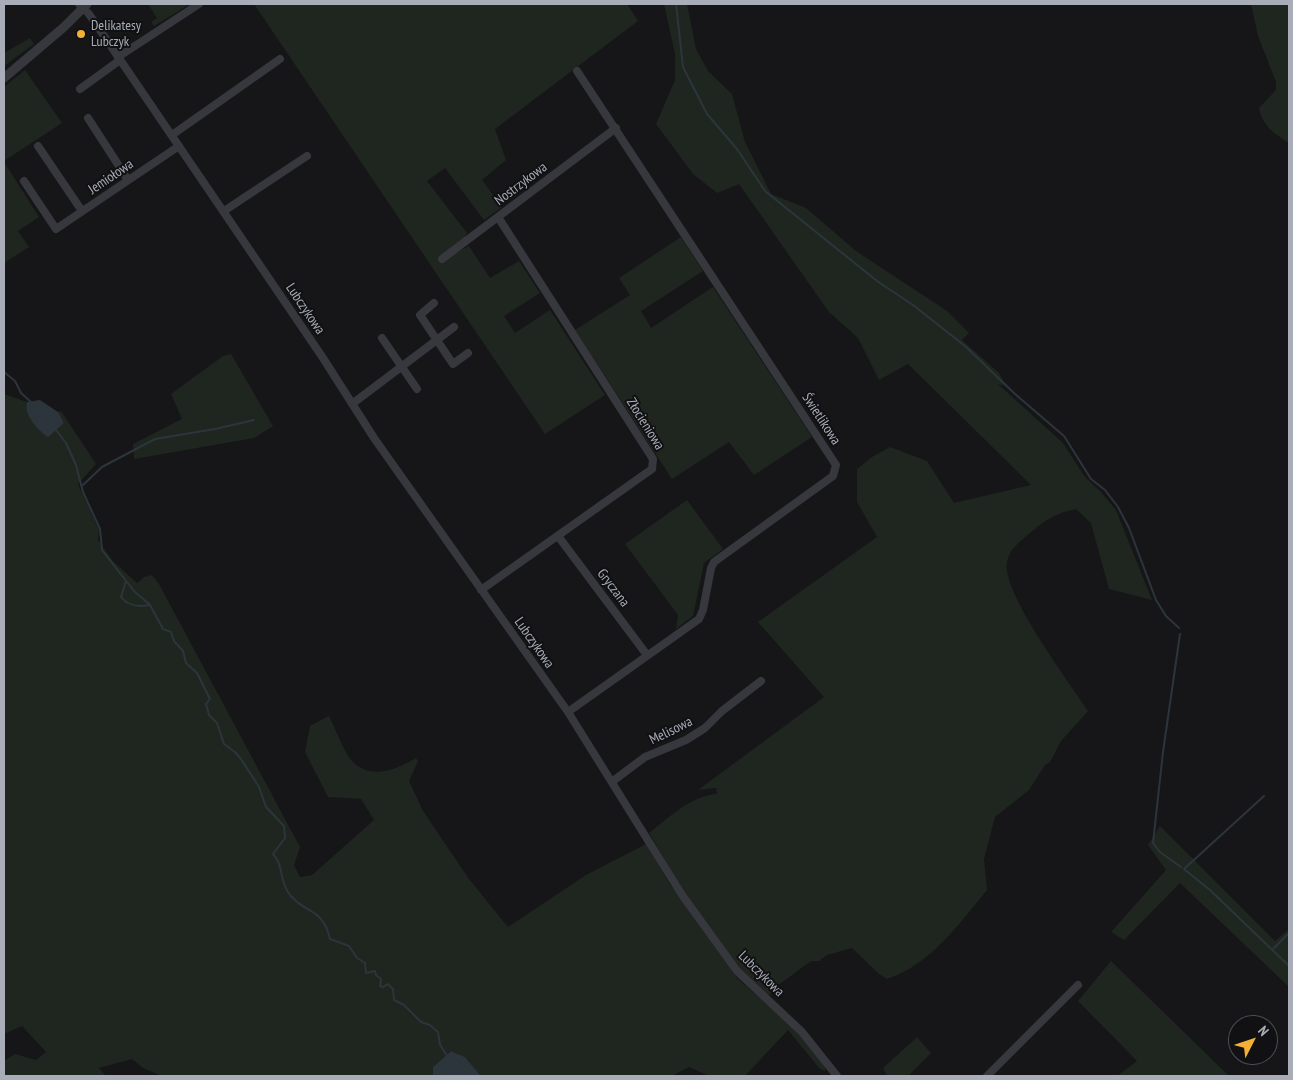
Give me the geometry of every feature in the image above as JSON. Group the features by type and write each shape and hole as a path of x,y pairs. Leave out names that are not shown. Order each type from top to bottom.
{"street":[{"path":"80,89 119,58 199,4"},
{"path":"4,78 83,5"},
{"name":"Lubczykowa","path":"83,5 224,211 352,404 568,712 613,781 670,878 737,971 802,1032 837,1076"},
{"path":"172,135 280,59"},
{"name":"Świetlikowa","path":"568,712 699,618 703,610 711,568 714,562 833,476 836,465 577,71"},
{"path":"88,118 128,180"},
{"name":"Nostrzykowa","path":"442,259 616,128"},
{"path":"38,146 82,212"},
{"name":"Jemiołowa","path":"24,180 56,229 179,146"},
{"path":"224,211 307,156"},
{"name":"Złocieniowa","path":"481,590 652,470 654,464 653,459 498,217"},
{"path":"434,303 420,315 436,340 453,364 468,353"},
{"path":"352,404 454,328"},
{"path":"382,338 417,389"},
{"name":"Gryczana","path":"558,536 647,655"},
{"name":"Melisowa","path":"613,781 646,757 686,740 705,728 761,681"},
{"path":"987,1076 1078,985"}],"shaded area":[{"path":"148,4 190,4 154,26 151,22 157,18"},
{"path":"254,4 627,4 638,21 495,129 506,160 482,180 502,207 484,220 445,168 427,181 467,233 457,252 469,246 490,278 519,261 540,293 504,316 515,333 550,310 605,395 545,434"},
{"path":"664,4 687,4 696,49 708,71 732,94 745,142 771,194 806,208 856,251 947,311 969,333 962,340 999,373 1006,386 998,384 1063,443 1085,477 1116,510 1152,600 1109,589 1091,523 1076,509 1046,521 1013,549 1007,562 1008,576 1015,594 1038,637 1088,711 1061,741 1050,762 1045,765 1029,790 995,817 984,859 987,890 943,942 917,964 903,973 887,979 879,974 852,948 827,955 819,961 811,961 773,989 771,995 767,994 739,970 684,893 649,833 689,803 717,794 716,788 698,790 824,697 758,622 877,537 857,502 857,469 872,457 890,447 927,461 954,503 1031,485 908,364 879,380 858,338 829,312 739,184 717,193 693,174 656,124 675,80 675,54"},
{"path":"1251,4 1289,4 1289,143 1266,125 1259,108 1276,90 1276,82 1258,36"},
{"path":"30,38 34,44 4,66 4,53"},
{"path":"25,70 62,123 4,161 4,87"},
{"path":"4,162 39,217 18,231 29,247 4,263"},
{"path":"681,237 703,271 641,311 651,328 713,287 812,437 754,475 729,442 672,479 575,330 630,295 619,278"},
{"path":"231,354 273,426 254,438 134,459 133,444 182,419 171,394 223,356"},
{"path":"4,394 27,402 30,416 36,426 47,436 64,423 58,412 61,411 96,464 78,484 99,530 98,540 113,561 137,583 144,577 152,575 159,584 300,847 294,865 300,877 312,875 374,820 361,799 328,797 305,752 310,726 329,716 352,761 367,771 376,772 392,769 416,758 418,761 409,781 423,811 469,879 508,927 586,875 646,844 671,886 738,979 801,1034 825,1066 825,1071 820,1069 788,1030 745,1076 709,1076 689,1067 672,1076 481,1076 465,1057 451,1051 433,1067 433,1076 162,1076 143,1068 132,1059 99,1068 106,1076 4,1076 4,1061 15,1054 36,1060 46,1052 22,1026 4,1034"},
{"path":"40,400 58,412 64,423 48,437 40,431 27,412 27,402"},
{"path":"687,500 723,549 704,563 693,616 676,629 678,615 625,544"},
{"path":"1160,826 1275,941 1289,929 1289,987 1180,883 1124,940 1111,932 1166,870 1148,845"},
{"path":"1111,961 1229,1076 1117,1076 1137,1061 1078,1001"},
{"path":"917,1037 931,1053 908,1076 887,1076 883,1068"},
{"path":"451,1051 465,1057 481,1076 433,1076 433,1067"}],"waterway":[{"path":"676,4 683,67 707,114 737,149 765,191 877,281 913,305 965,346 1015,394 1064,436 1091,479 1105,490 1118,507 1129,528 1156,600 1166,616 1179,628"},
{"path":"4,372 15,381 21,393 31,402"},
{"path":"83,485 102,467 155,439 254,420"},
{"path":"56,430 66,443 76,465 83,492 100,529 102,550 134,591 150,605 163,629 171,632 174,641 183,651 186,663 197,673 210,699 206,704 209,715 217,723 224,744 241,759 259,787 266,807 284,826 285,838 273,854 279,863 287,891 297,902 319,917 327,929 330,939 349,946 357,958 365,963 366,973 375,971 376,975 381,979 380,986 383,987 388,984 393,989 394,1000 404,1005 421,1022 430,1025 438,1032 440,1045 448,1057"},
{"path":"126,581 121,597 134,605 149,605"},
{"path":"1180,634 1163,752 1153,843 1160,852 1181,867"},
{"path":"1264,796 1184,869 1211,891 1289,966"},
{"path":"1273,949 1289,933"}],"place":[{"name":"Delikatesy Lubczyk","path":"81,34"}]}
